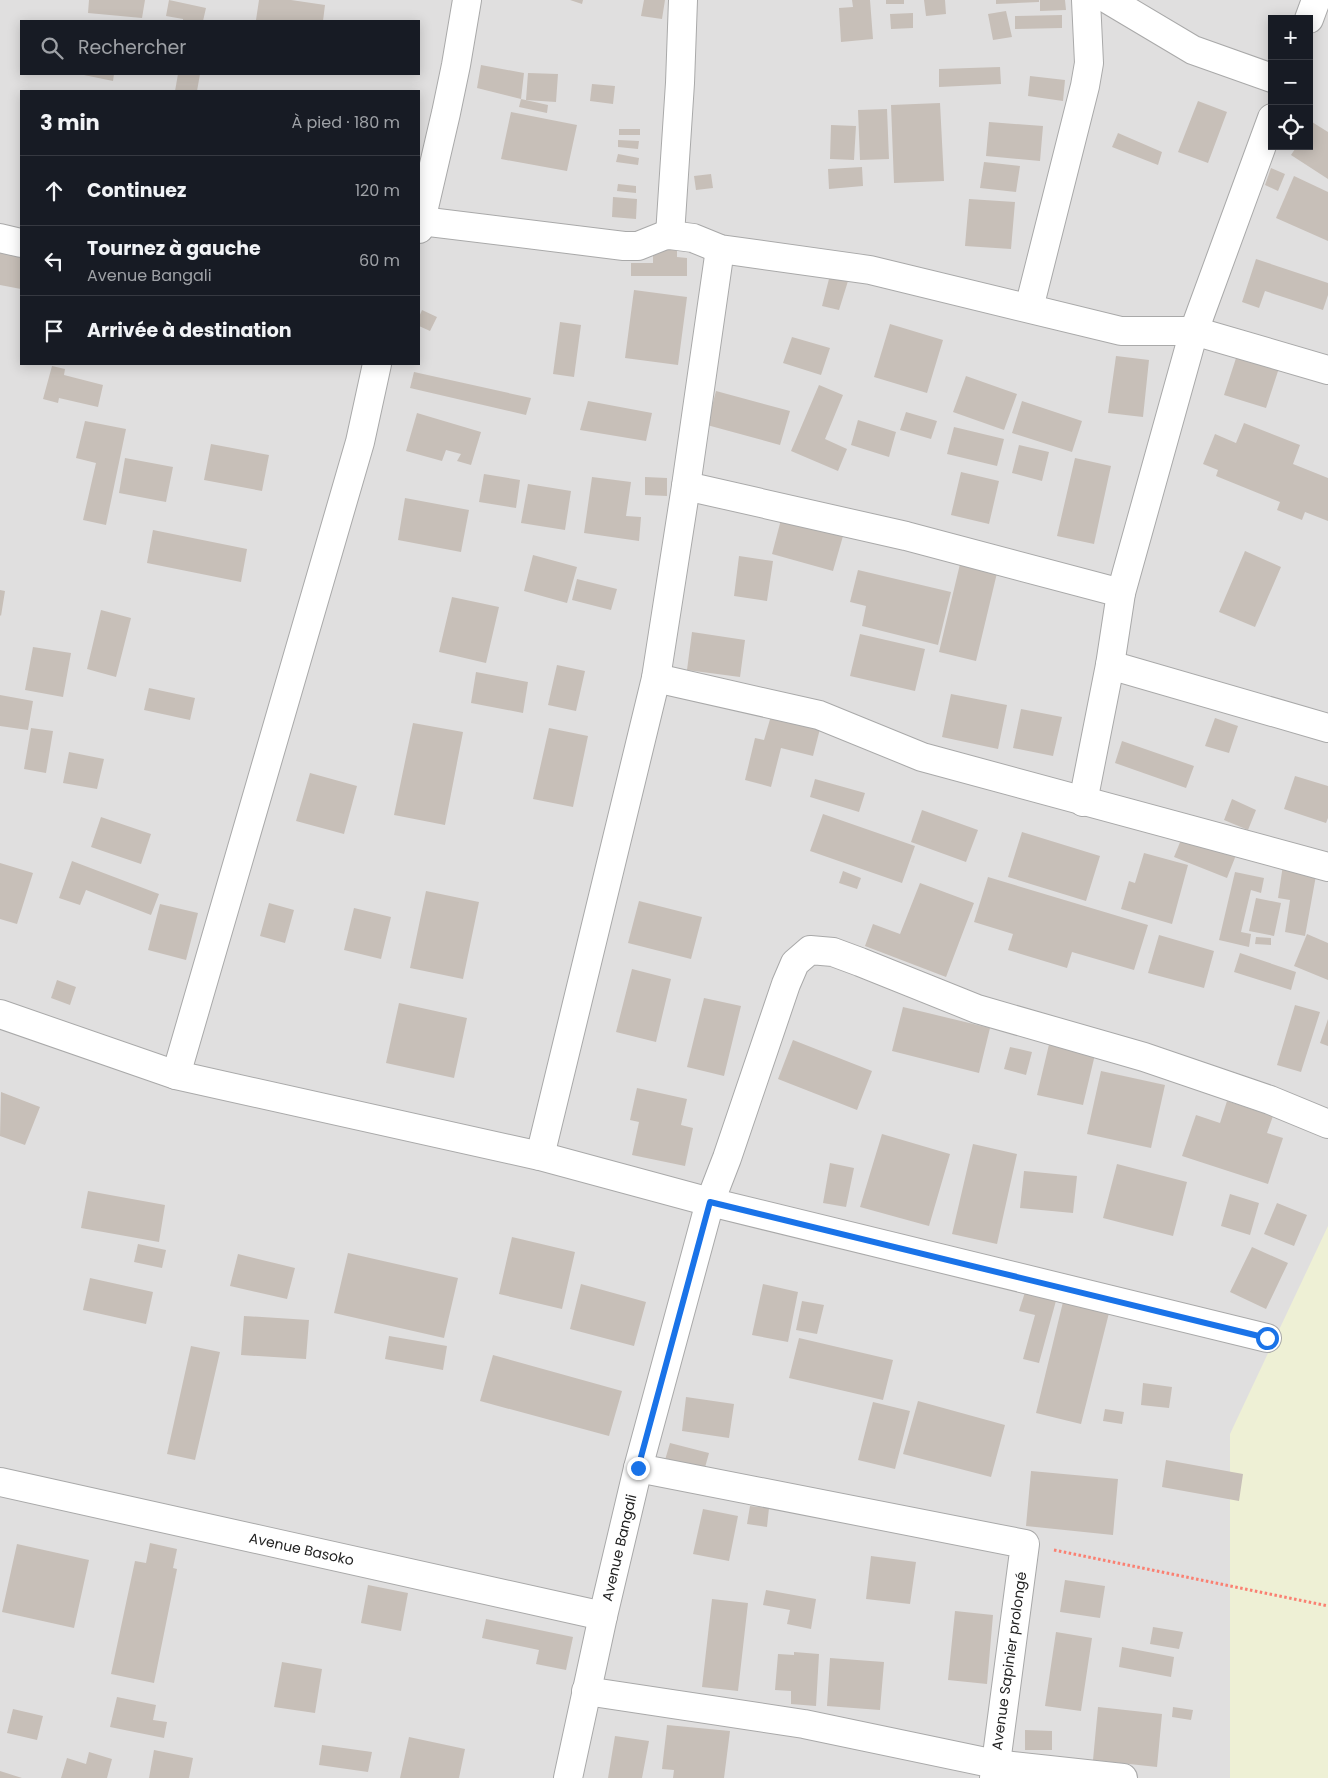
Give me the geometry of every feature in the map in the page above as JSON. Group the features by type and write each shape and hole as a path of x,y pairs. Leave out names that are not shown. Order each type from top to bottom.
{"street":[{"path":"467,0 452,84 420,225 624,246 638,246 662,236 670,235 693,238 720,249 870,270 1121,331 1194,332 1328,370"},
{"path":"670,235 680,83 682,0"},
{"path":"1029,308 1085,86 1088,63 1086,0"},
{"path":"1109,0 1193,50 1268,77"},
{"path":"1310,15 1316,0"},
{"path":"1083,802 1110,665 1121,593 1194,332 1268,129"},
{"path":"0,238 20,243"},
{"path":"540,1156 656,678 720,249"},
{"path":"176,1075 360,442 377,365"},
{"path":"686,486 906,536 1121,593"},
{"path":"1110,665 1328,728"},
{"path":"656,678 819,715 922,757 1328,867"},
{"name":"Avenue Bangali","path":"568,1778 586,1691 638,1468 710,1202 728,1158 786,984 795,963 810,950 833,952 977,1009 1153,1060 1270,1100 1328,1124"},
{"path":"0,1014 176,1075 540,1156 710,1202 1267,1338"},
{"path":"638,1468 1025,1544"},
{"name":"Avenue Basoko","path":"0,1482 603,1616"},
{"name":"Avenue Sapinier prolongé","path":"994,1771 1025,1544"},
{"path":"586,1691 804,1724 994,1771 1123,1778"}],"path":[{"path":"1025,1544 1328,1606"}],"shaded area":[{"path":"0,0 1328,0 1328,1778 0,1778"}],"green space":[{"path":"1328,1226 1328,1778 1230,1778 1230,1434"}],"building":[{"path":"89,0 145,0 142,18 88,13"},
{"path":"169,0 206,8 203,20 183,20 166,16"},
{"path":"259,0 291,0 325,5 323,20 256,20"},
{"path":"570,0 583,0 582,4"},
{"path":"644,0 665,0 662,19 641,16"},
{"path":"852,0 870,0 873,39 841,42 839,8 853,7"},
{"path":"886,0 904,0 904,4 886,4"},
{"path":"924,0 945,0 946,14 926,16"},
{"path":"996,0 1039,0 1039,2 996,4"},
{"path":"1040,0 1065,0 1066,10 1040,11"},
{"path":"1006,11 1012,37 993,40 988,14"},
{"path":"913,13 913,28 891,29 890,14"},
{"path":"1062,15 1062,28 1015,29 1015,16"},
{"path":"481,65 524,73 521,99 477,88"},
{"path":"1000,67 1001,84 939,87 939,69"},
{"path":"528,73 558,74 556,102 526,100"},
{"path":"84,75 114,75 113,81"},
{"path":"178,75 200,75 197,90 175,90"},
{"path":"1030,76 1065,80 1063,101 1028,96"},
{"path":"592,84 615,86 613,104 590,101"},
{"path":"521,99 548,105 547,113 519,107"},
{"path":"1198,101 1227,112 1208,163 1178,152"},
{"path":"940,103 944,181 894,183 891,105"},
{"path":"887,109 889,159 860,160 858,110"},
{"path":"511,112 577,125 567,171 501,159"},
{"path":"989,122 1043,126 1040,161 986,156"},
{"path":"1313,123 1328,132 1328,179 1291,155 1294,150 1313,150"},
{"path":"831,125 856,126 854,160 830,159"},
{"path":"619,129 640,129 640,135 619,135"},
{"path":"1118,133 1162,152 1158,165 1112,147"},
{"path":"618,140 639,141 638,149 618,147"},
{"path":"618,154 639,158 638,165 616,162"},
{"path":"984,162 1020,166 1016,192 980,188"},
{"path":"862,167 863,186 829,189 828,169"},
{"path":"1271,168 1285,174 1278,191 1265,185"},
{"path":"711,174 713,188 696,190 694,176"},
{"path":"1294,176 1328,192 1328,241 1276,218"},
{"path":"618,184 636,186 636,193 617,191"},
{"path":"613,197 637,199 636,219 612,217"},
{"path":"969,199 1015,202 1011,249 965,246"},
{"path":"0,245 20,249 20,289 0,285"},
{"path":"653,247 677,247 677,257 687,258 687,276 631,276 631,263 653,263"},
{"path":"1256,259 1328,283 1328,295 1323,310 1265,291 1259,308 1242,302"},
{"path":"830,275 848,281 839,310 822,306"},
{"path":"634,290 687,297 678,365 625,358"},
{"path":"422,310 437,317 430,331 420,326"},
{"path":"560,322 581,325 574,377 553,374"},
{"path":"890,324 943,340 927,393 874,377"},
{"path":"792,337 830,348 821,375 783,363"},
{"path":"1237,355 1279,368 1266,408 1224,395"},
{"path":"1116,356 1149,360 1143,417 1108,413"},
{"path":"52,366 65,369 64,375 103,385 98,407 59,398 58,403 43,399"},
{"path":"414,372 531,398 526,415 410,388"},
{"path":"966,376 1017,394 1004,430 953,412"},
{"path":"819,385 843,395 825,439 847,449 838,471 791,451"},
{"path":"716,391 790,411 780,445 707,425"},
{"path":"588,401 652,413 646,441 580,430"},
{"path":"1022,401 1082,421 1072,452 1012,433"},
{"path":"906,412 937,421 931,439 900,430"},
{"path":"417,413 481,432 471,465 457,461 461,454 446,450 442,461 406,451"},
{"path":"858,420 896,432 889,457 851,445"},
{"path":"85,421 126,429 106,525 83,520 96,463 76,458"},
{"path":"1244,423 1300,445 1293,464 1328,478 1328,521 1305,512 1302,520 1277,510 1280,502 1216,476 1218,470 1203,464 1215,434 1236,443"},
{"path":"954,427 1004,439 997,466 947,454"},
{"path":"211,444 269,455 262,491 204,480"},
{"path":"1019,445 1049,452 1042,481 1012,473"},
{"path":"125,458 173,467 166,502 119,493"},
{"path":"1075,458 1111,466 1094,544 1057,536"},
{"path":"961,472 999,481 989,524 951,515"},
{"path":"484,474 520,480 516,508 479,502"},
{"path":"592,477 631,482 626,516 641,517 639,541 584,533"},
{"path":"645,477 667,478 667,496 645,495"},
{"path":"528,484 571,491 565,530 521,523"},
{"path":"405,498 469,510 461,552 398,540"},
{"path":"783,512 845,529 833,571 772,554"},
{"path":"153,530 247,549 241,582 147,563"},
{"path":"1245,551 1281,567 1255,627 1219,612"},
{"path":"533,555 577,567 567,603 524,591"},
{"path":"739,556 773,561 767,601 734,596"},
{"path":"960,564 997,573 976,661 939,652"},
{"path":"858,570 951,592 938,645 862,626 866,606 850,602"},
{"path":"577,579 617,589 611,610 572,600"},
{"path":"0,590 5,591 1,616 0,615"},
{"path":"452,597 499,607 486,663 439,652"},
{"path":"101,610 131,618 116,677 87,669"},
{"path":"692,632 745,640 740,677 687,670"},
{"path":"860,634 925,649 915,691 850,676"},
{"path":"33,647 71,653 63,697 25,690"},
{"path":"557,665 585,671 576,711 548,705"},
{"path":"476,672 528,682 523,713 471,703"},
{"path":"149,688 195,698 190,720 144,710"},
{"path":"951,694 1007,705 998,749 942,737"},
{"path":"0,695 33,701 28,730 0,726"},
{"path":"773,709 822,721 813,756 781,748 771,787 745,780 755,738 764,740"},
{"path":"1021,709 1062,717 1053,756 1013,748"},
{"path":"1215,718 1238,726 1229,753 1205,746"},
{"path":"413,723 463,732 445,825 394,815"},
{"path":"31,728 53,731 46,773 24,769"},
{"path":"549,728 588,736 573,807 533,799"},
{"path":"1122,741 1194,766 1186,788 1115,763"},
{"path":"69,752 104,759 97,789 63,783"},
{"path":"310,773 357,786 344,834 296,821"},
{"path":"1295,776 1328,786 1328,818 1326,823 1284,809"},
{"path":"815,779 865,793 859,812 810,797"},
{"path":"1232,799 1256,810 1248,830 1224,820"},
{"path":"922,810 978,830 966,862 911,842"},
{"path":"823,814 915,846 902,883 810,851"},
{"path":"101,817 151,834 141,864 91,847"},
{"path":"1185,830 1238,850 1227,878 1174,857"},
{"path":"1022,832 1100,856 1086,901 1008,877"},
{"path":"1144,853 1188,865 1172,924 1121,909 1129,881 1135,883"},
{"path":"72,861 159,894 151,915 86,890 80,905 59,898"},
{"path":"0,863 33,873 17,924 0,919"},
{"path":"1283,865 1317,870 1305,936 1285,932 1290,900 1278,898"},
{"path":"843,871 861,878 857,889 839,883"},
{"path":"1235,872 1264,878 1261,893 1251,890 1241,932 1251,934 1249,947 1219,940"},
{"path":"988,877 1148,925 1134,970 1072,952 1067,968 1008,950 1013,934 974,922"},
{"path":"920,883 974,903 946,977 865,946 873,924 900,934"},
{"path":"426,891 479,902 463,979 410,968"},
{"path":"1256,898 1281,903 1274,936 1249,931"},
{"path":"639,901 702,917 691,959 628,943"},
{"path":"269,903 294,910 285,943 260,936"},
{"path":"160,904 198,913 186,960 148,950"},
{"path":"354,908 391,917 381,959 344,950"},
{"path":"1307,934 1328,943 1328,980 1294,966"},
{"path":"1159,935 1214,951 1204,988 1148,973"},
{"path":"1256,937 1271,938 1271,945 1255,944"},
{"path":"1240,953 1296,972 1291,990 1234,972"},
{"path":"632,969 671,979 656,1042 616,1032"},
{"path":"57,980 76,987 70,1005 51,998"},
{"path":"704,998 741,1006 724,1076 687,1067"},
{"path":"399,1003 467,1018 454,1078 386,1063"},
{"path":"1295,1005 1320,1012 1301,1072 1277,1065"},
{"path":"903,1007 990,1028 979,1073 892,1051"},
{"path":"1328,1019 1328,1046 1320,1043"},
{"path":"1051,1036 1097,1046 1083,1105 1037,1095"},
{"path":"793,1040 872,1071 857,1110 778,1079"},
{"path":"1010,1047 1032,1052 1026,1075 1004,1069"},
{"path":"1101,1071 1165,1085 1151,1148 1087,1134"},
{"path":"637,1088 687,1099 681,1125 693,1128 685,1166 632,1155 639,1122 630,1120"},
{"path":"1,1092 40,1107 25,1145 0,1136"},
{"path":"1227,1101 1273,1116 1267,1133 1283,1138 1268,1184 1182,1156 1196,1115 1220,1123"},
{"path":"882,1134 950,1154 929,1226 860,1207"},
{"path":"973,1144 1017,1154 997,1244 952,1234"},
{"path":"830,1163 854,1168 846,1207 823,1203"},
{"path":"1117,1164 1187,1182 1173,1236 1103,1218"},
{"path":"1024,1171 1077,1176 1073,1213 1020,1208"},
{"path":"88,1191 165,1205 159,1242 81,1228"},
{"path":"1230,1194 1259,1203 1250,1235 1221,1226"},
{"path":"1277,1203 1307,1215 1294,1246 1264,1234"},
{"path":"512,1237 575,1252 562,1309 499,1294"},
{"path":"138,1244 166,1250 162,1268 134,1262"},
{"path":"1252,1247 1288,1263 1266,1309 1230,1292"},
{"path":"348,1253 458,1278 444,1338 334,1313"},
{"path":"238,1254 295,1268 287,1299 230,1286"},
{"path":"90,1278 153,1292 146,1324 83,1310"},
{"path":"581,1284 646,1302 634,1346 570,1329"},
{"path":"763,1284 798,1292 788,1342 752,1335"},
{"path":"1026,1289 1057,1297 1039,1363 1023,1359 1035,1315 1019,1311"},
{"path":"802,1301 824,1305 817,1334 796,1330"},
{"path":"1063,1302 1109,1313 1081,1424 1036,1413"},
{"path":"244,1316 309,1320 306,1359 241,1355"},
{"path":"389,1336 447,1346 443,1370 385,1359"},
{"path":"799,1338 893,1360 883,1400 789,1378"},
{"path":"191,1346 220,1352 195,1460 167,1454"},
{"path":"493,1355 622,1391 609,1436 480,1401"},
{"path":"1143,1383 1172,1387 1169,1408 1141,1405"},
{"path":"686,1397 734,1404 729,1438 682,1431"},
{"path":"918,1401 1005,1425 991,1477 903,1454"},
{"path":"873,1402 910,1411 895,1469 858,1460"},
{"path":"1105,1409 1124,1412 1122,1424 1103,1421"},
{"path":"670,1443 709,1453 704,1471 665,1460"},
{"path":"1166,1460 1243,1474 1239,1501 1162,1487"},
{"path":"1031,1471 1118,1479 1113,1535 1026,1526"},
{"path":"750,1506 769,1508 767,1527 747,1524"},
{"path":"703,1509 738,1516 729,1561 693,1554"},
{"path":"150,1543 177,1549 173,1568 177,1569 154,1683 111,1674 135,1561 146,1563"},
{"path":"17,1544 89,1560 74,1628 2,1612"},
{"path":"871,1556 916,1562 910,1604 866,1599"},
{"path":"1065,1580 1105,1586 1100,1618 1060,1612"},
{"path":"368,1585 408,1593 401,1631 361,1623"},
{"path":"766,1590 816,1599 811,1629 787,1624 790,1610 763,1605"},
{"path":"712,1599 748,1603 738,1691 702,1687"},
{"path":"955,1611 993,1615 987,1684 948,1680"},
{"path":"486,1619 573,1637 566,1670 536,1664 539,1650 482,1638"},
{"path":"1153,1627 1183,1632 1179,1649 1150,1644"},
{"path":"1056,1632 1092,1638 1081,1711 1045,1706"},
{"path":"1122,1647 1174,1657 1171,1677 1119,1667"},
{"path":"794,1652 819,1654 816,1706 791,1704 791,1691 775,1690 778,1654 794,1655"},
{"path":"830,1658 884,1662 880,1710 827,1706"},
{"path":"282,1662 322,1669 315,1713 274,1707"},
{"path":"117,1697 156,1705 153,1720 167,1722 164,1738 110,1727"},
{"path":"1098,1707 1162,1714 1157,1767 1093,1760"},
{"path":"1173,1707 1193,1710 1191,1720 1172,1717"},
{"path":"13,1709 43,1716 37,1740 7,1733"},
{"path":"667,1725 730,1731 724,1778 673,1778 674,1770 662,1769"},
{"path":"1025,1730 1052,1731 1052,1750 1025,1750"},
{"path":"615,1736 649,1741 642,1778 608,1778"},
{"path":"409,1737 465,1749 459,1778 400,1778"},
{"path":"322,1745 372,1752 368,1772 319,1765"},
{"path":"154,1750 193,1758 189,1778 149,1778"},
{"path":"89,1752 112,1759 107,1778 61,1778 67,1758 86,1764"},
{"path":"0,1771 22,1778 0,1778"}],"route":[{"path":"638,1468 710,1202 1267,1338"}]}
